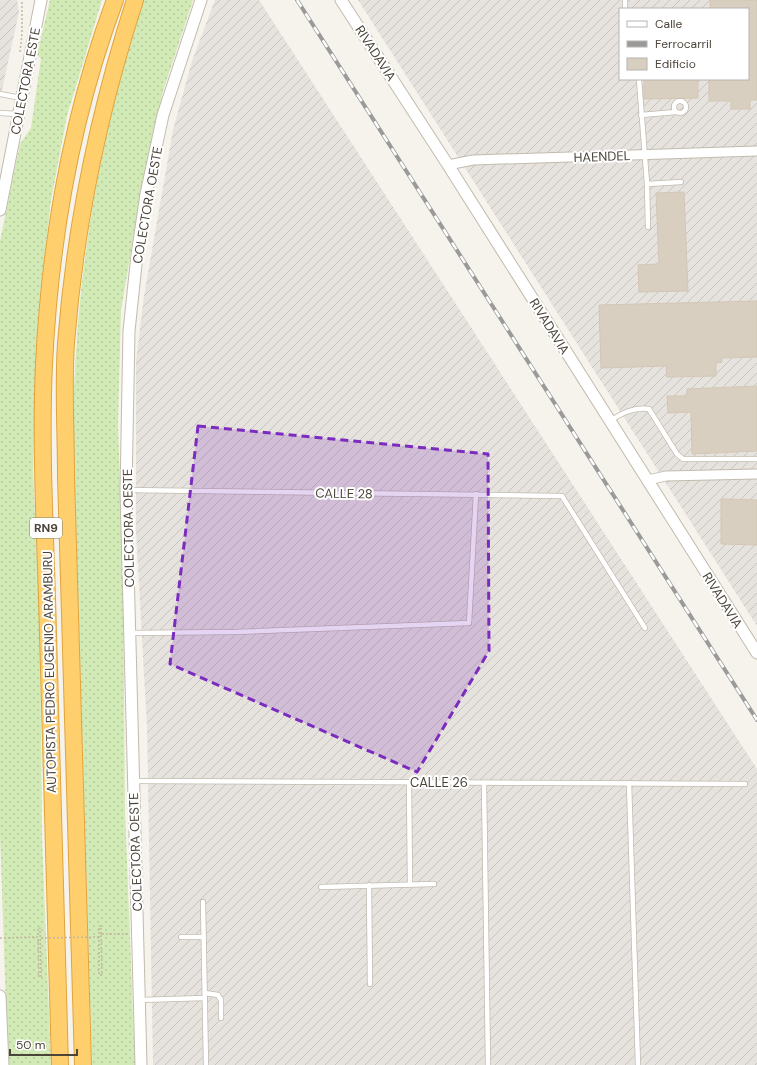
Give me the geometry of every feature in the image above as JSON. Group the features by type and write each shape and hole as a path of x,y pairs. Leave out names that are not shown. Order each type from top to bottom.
{"highway":[{"name":"AUTOPISTA PEDRO EUGENIO ARAMBURU","path":"60,1065 44,466 44,362 58,220 75,139 91,74 115,0"},
{"name":"AUTOPISTA PEDRO EUGENIO ARAMBURU","path":"83,1065 66,476 66,344 81,219 92,155 135,0"}],"street":[{"name":"COLECTORA ESTE","path":"0,210 21,98 42,0"},
{"name":"COLECTORA OESTE","path":"141,1065 132,781 126,490 129,331 137,255 146,194 163,115 201,0"},
{"name":"RIVADAVIA","path":"341,0 448,165 757,653"},
{"name":"HAENDEL","path":"448,165 473,160 757,151"},
{"path":"648,480 666,476 757,474"},
{"path":"0,996 3,1065"}],"lane":[{"path":"639,80 647,184 648,226"},
{"path":"0,94 21,98"},
{"path":"641,115 676,112"},
{"path":"0,113 18,114"},
{"path":"647,184 681,182"},
{"path":"610,421 630,410 641,408 648,409 677,454 683,459 757,459"},
{"name":"CALLE 28","path":"126,490 562,496 645,628"},
{"path":"129,633 235,632 469,624 476,494"},
{"name":"CALLE 26","path":"132,781 745,784"},
{"path":"409,782 410,884"},
{"path":"484,783 488,1065"},
{"path":"629,783 638,1065"},
{"path":"321,887 434,884"},
{"path":"369,885 370,984"},
{"path":"203,902 206,1065"},
{"path":"181,937 203,937"},
{"path":"205,993 218,995 221,1000 221,1018"},
{"path":"139,1000 205,998"}],"path":[{"path":"20,52 22,34 22,0"},
{"path":"99,926 101,926 101,934 102,975 99,975 99,926"},
{"path":"101,934 137,934"},
{"path":"0,938 99,938"},
{"path":"39,938 41,978 39,977 39,938"}],"highlighted area":[{"path":"198,426 488,454 489,651 417,772 170,664"}],"shaded area":[{"path":"0,0 17,0 19,12 0,99"},
{"path":"215,0 259,0 757,769 757,1065 153,1065 147,728 136,531 136,361 144,296 173,130 192,61"},
{"path":"358,0 757,0 757,626"}],"green space":[{"path":"50,0 102,0 67,116 51,200 39,304 35,372 33,471 40,628 42,836 51,1065 8,1065 0,833 0,241 20,144 31,128 41,59 37,55"},
{"path":"144,0 193,0 163,91 141,193 121,310 118,424 123,573 125,811 135,1065 92,1065 74,458 74,381 83,277 97,183 117,90"}],"building":[{"path":"710,0 757,0 757,100 750,100 750,109 731,109 731,101 709,101 709,80 749,80 749,8 710,8"},
{"path":"644,80 698,80 698,98 644,99"},
{"path":"684,192 688,291 639,292 638,265 659,264 656,193"},
{"path":"757,301 757,357 722,358 722,362 716,363 716,376 667,377 666,366 601,368 599,305"},
{"path":"757,386 757,451 692,454 691,412 668,413 667,396 687,396 687,389"},
{"path":"721,499 757,500 757,545 721,544"}],"railway":[{"path":"297,0 757,720"}]}
